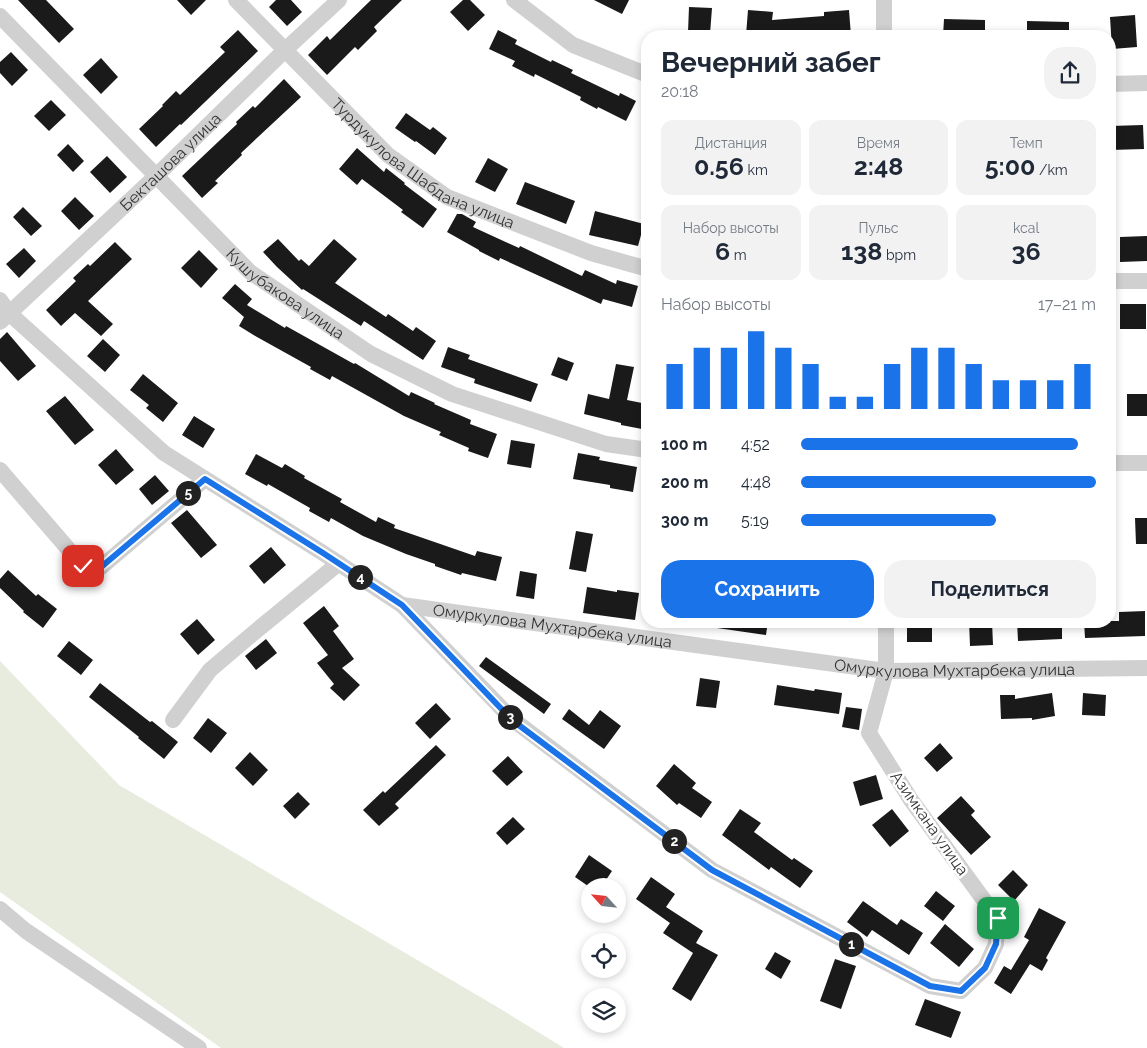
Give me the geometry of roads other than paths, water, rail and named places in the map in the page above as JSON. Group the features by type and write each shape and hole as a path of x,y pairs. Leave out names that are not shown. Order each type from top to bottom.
{"street":[{"name":"Турдукулова Шабдана улица","path":"236,0 388,155 447,197 591,253 641,267"},
{"name":"Бекташова улица","path":"3,312 156,176 339,0"},
{"path":"514,0 574,45 641,72"},
{"path":"884,0 884,30"},
{"name":"Кушубакова улица","path":"0,16 250,272 371,354 452,394 606,444 641,449"},
{"path":"1116,84 1147,82"},
{"path":"1116,282 1147,281"},
{"name":"Омуркулова Мухтарбека улица","path":"3,312 164,453 402,605 886,671 1147,668"},
{"path":"1116,463 1147,463"},
{"path":"0,470 83,566 100,568 205,479"},
{"path":"173,720 210,670 339,563"},
{"name":"Азимкана улица","path":"402,605 512,720 712,870 930,986 961,991 985,968 996,944 998,918 911,800 870,732 886,671"},
{"path":"886,628 886,671"},
{"path":"0,909 26,931 199,1048"}]}
